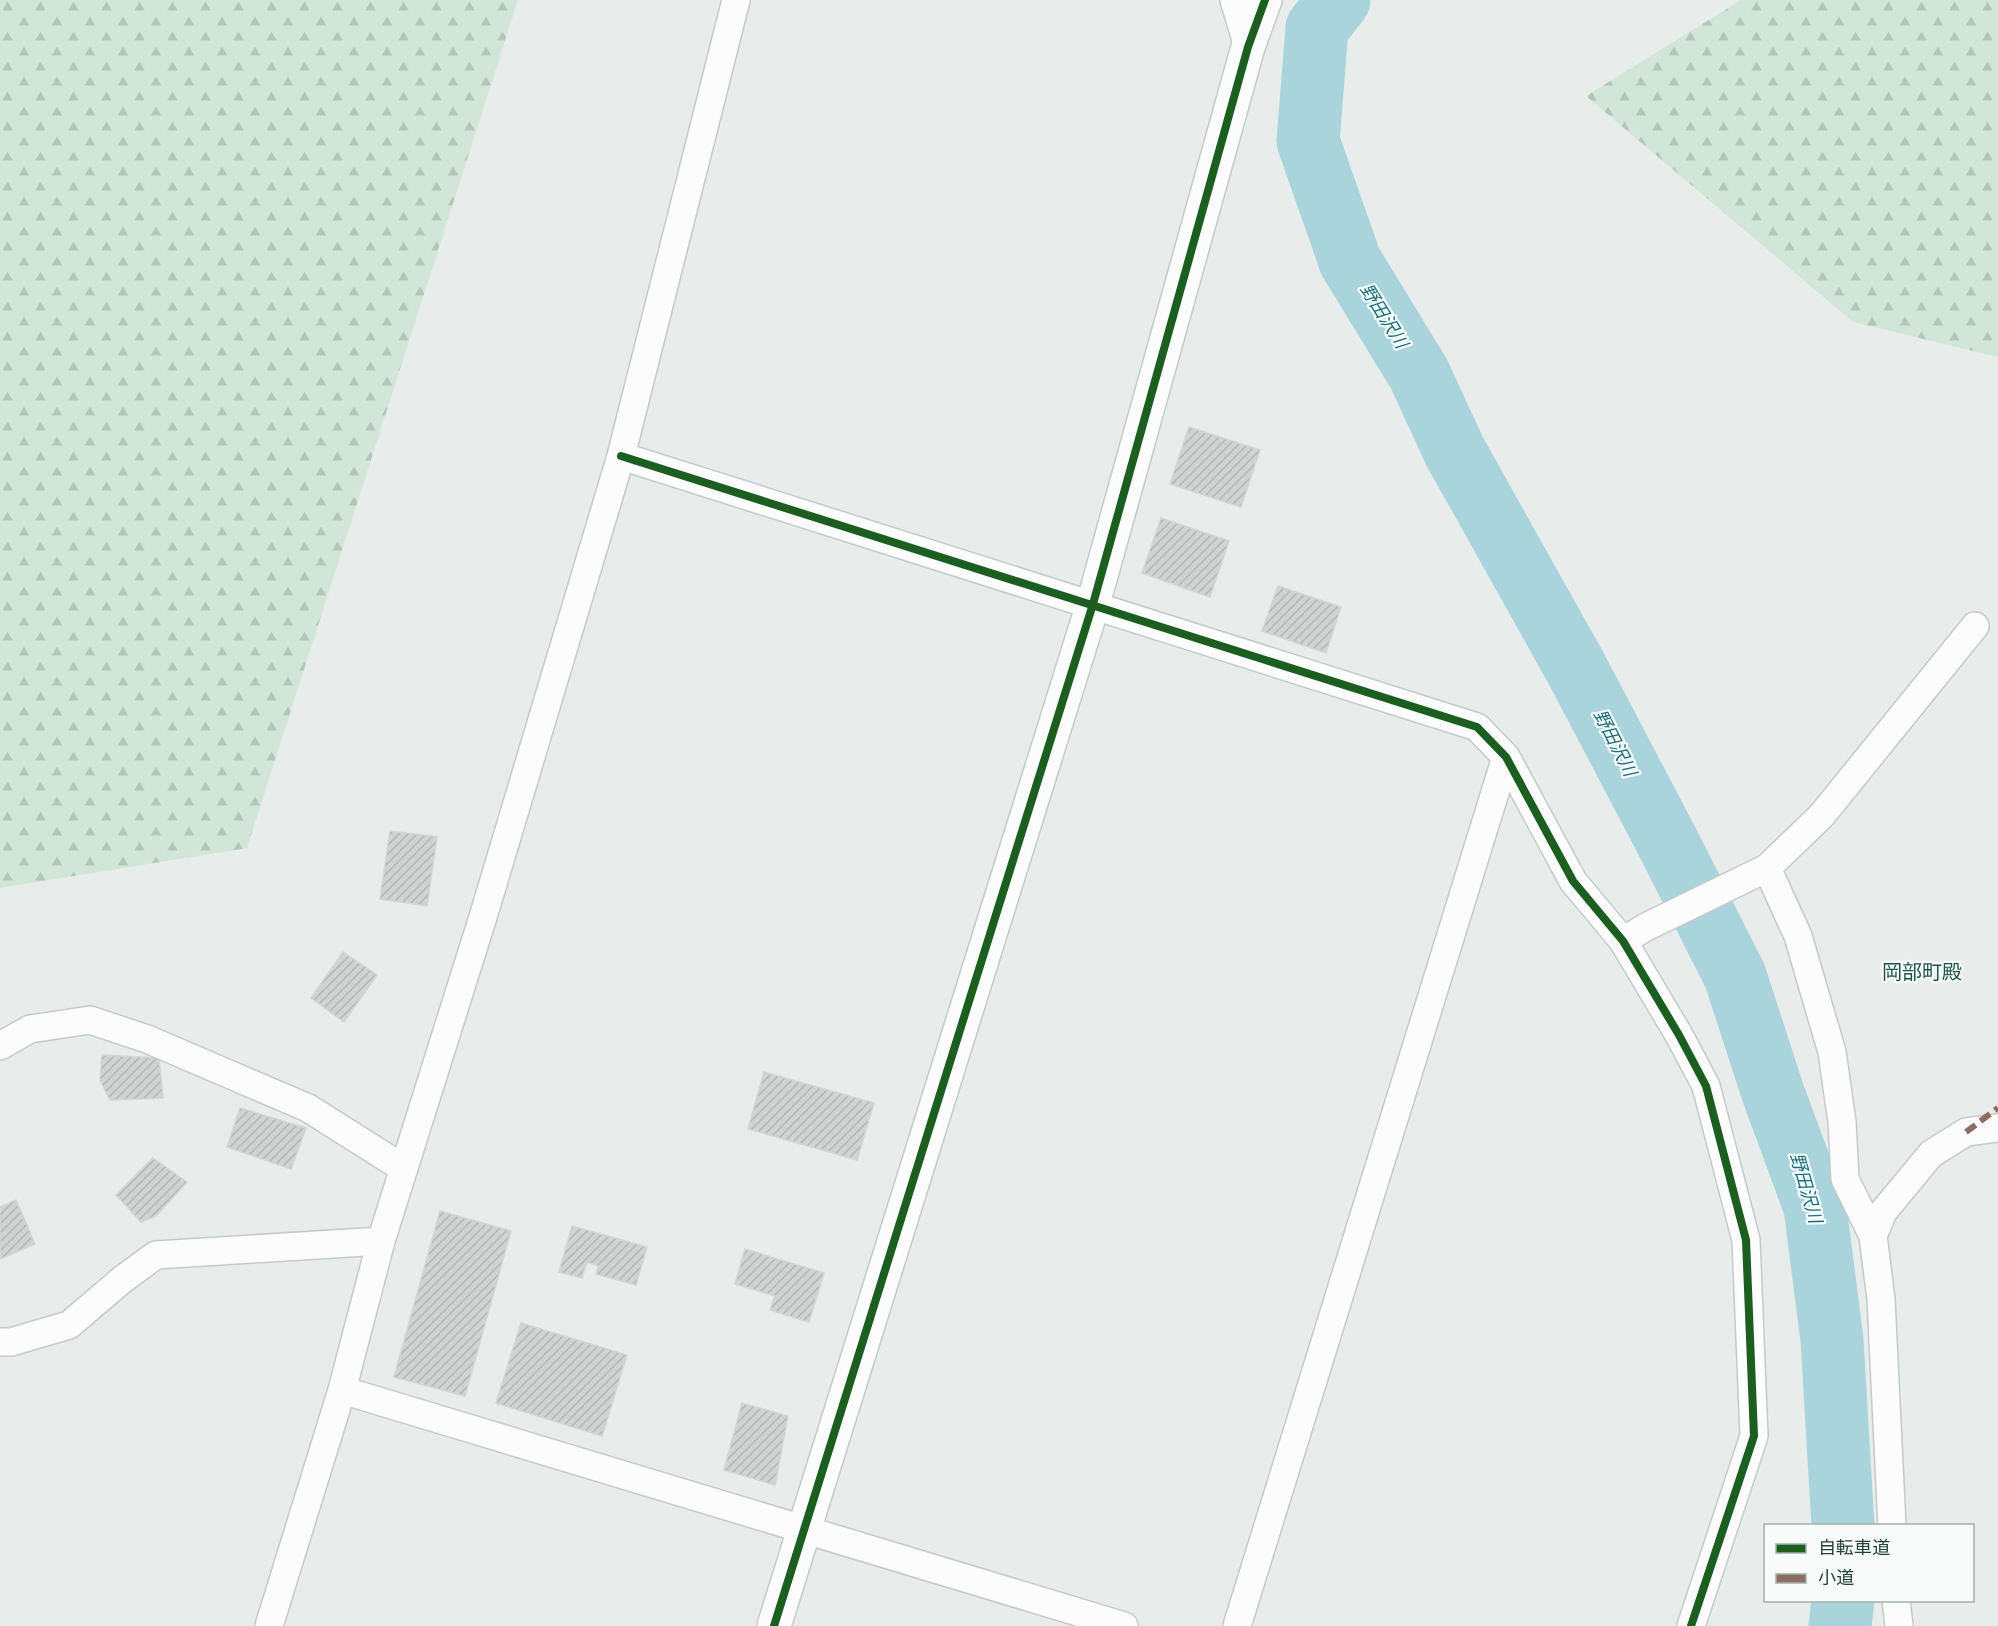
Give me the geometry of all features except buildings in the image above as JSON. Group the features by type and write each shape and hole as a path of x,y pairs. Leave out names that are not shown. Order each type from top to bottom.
{"street":[{"path":"269,1626 342,1390 381,1240 487,906 621,456 736,0"},
{"path":"1234,0 1248,47"},
{"path":"774,1626 1093,604 1248,47 1265,0"},
{"path":"621,456 1477,727 1506,757 1573,881 1623,941 1679,1035 1706,1086 1746,1240 1754,1437 1691,1626"},
{"path":"1623,941 1646,927 1767,868 1822,815 1975,626"},
{"path":"1237,1626 1506,757"},
{"path":"1767,868 1798,936 1832,1052 1842,1122 1845,1179 1873,1236 1881,1299 1892,1524"},
{"path":"0,1046 30,1029 90,1020 147,1039 308,1108 404,1168"},
{"path":"1873,1236 1883,1212 1930,1154 1966,1132 1998,1128"},
{"path":"0,1342 11,1342 69,1324 156,1255 381,1240"},
{"path":"342,1390 1124,1626"},
{"path":"1896,1602 1899,1626"}],"green space":[{"path":"0,0 518,0 247,848 0,888"},
{"path":"1741,0 1998,0 1998,357 1853,322 1586,96"}],"waterway":[{"name":"野田沢川","path":"1339,0 1317,28 1308,141 1350,261 1419,374 1455,452 1576,668 1735,976 1773,1093 1815,1207 1832,1340 1843,1524"},
{"name":"野田沢川","path":"1840,1626 1843,1602"}],"marked path":[{"path":"1966,1132 1998,1108"}],"cycle path":[{"path":"774,1626 1093,604 1248,47 1265,0"},
{"path":"621,456 1477,727 1506,757 1573,881 1623,941 1679,1035 1706,1086 1746,1240 1754,1436 1691,1626"}],"district":[{"name":"岡部町殿","path":"1922,972"}]}
